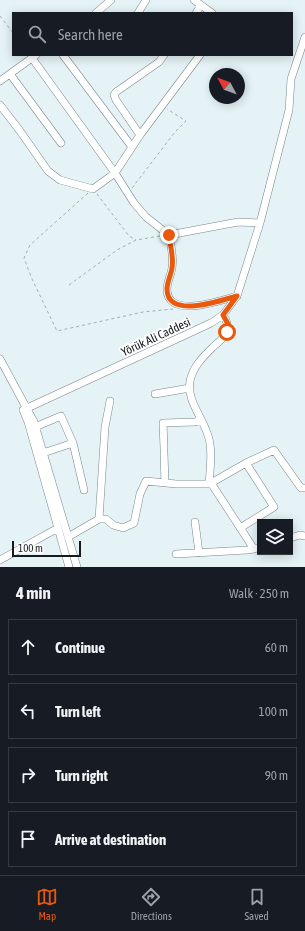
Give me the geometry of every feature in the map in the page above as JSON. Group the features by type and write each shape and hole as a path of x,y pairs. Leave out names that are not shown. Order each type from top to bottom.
{"street":[{"path":"97,12 111,0"},
{"path":"139,12 146,0"},
{"path":"194,0 211,12"},
{"path":"197,12 201,5"},
{"path":"176,554 247,550 257,548 240,528 210,483 210,444 206,428 194,404 190,381 196,367 202,359 227,332 228,324 223,315 237,296 260,223 290,110 291,79 305,38"},
{"path":"0,82 34,56 143,214 169,235 172,261 167,290 169,297 174,302 189,307 208,304 237,296"},
{"path":"64,56 132,147"},
{"path":"140,134 114,95 116,92 159,62 163,56"},
{"path":"0,105 3,114 50,174 60,180 92,189 115,173 140,134 199,56"},
{"path":"10,74 61,143"},
{"path":"169,235 238,222 260,223"},
{"name":"Yörük Ali Caddesi","path":"24,409 211,323 223,315"},
{"path":"0,359 24,409 69,567"},
{"path":"0,368 35,426 77,567"},
{"path":"155,394 190,388"},
{"path":"99,519 105,427 110,401"},
{"path":"35,426 61,416 73,443 84,490"},
{"path":"166,483 163,423 195,422 201,420"},
{"path":"43,453 73,443"},
{"path":"68,537 99,519 106,519 112,525 123,528 134,523 140,494 146,481 166,483 210,483 274,450 301,488 305,488"},
{"path":"240,528 274,506 246,464"},
{"path":"195,522 199,553"},
{"path":"0,560 58,528"},
{"path":"293,537 300,535 305,536"}],"path":[{"path":"0,16 12,32"},
{"path":"128,194 175,132 186,121 162,106"},
{"path":"136,240 129,236 92,189 30,245 24,258 32,279 57,331 143,312 174,309"},
{"path":"69,285 117,250 136,240 169,235"}],"route":[{"path":"169,235 172,254 172,268 167,290 169,297 175,303 189,307 208,304 237,296 223,315 228,324 227,332"}]}
